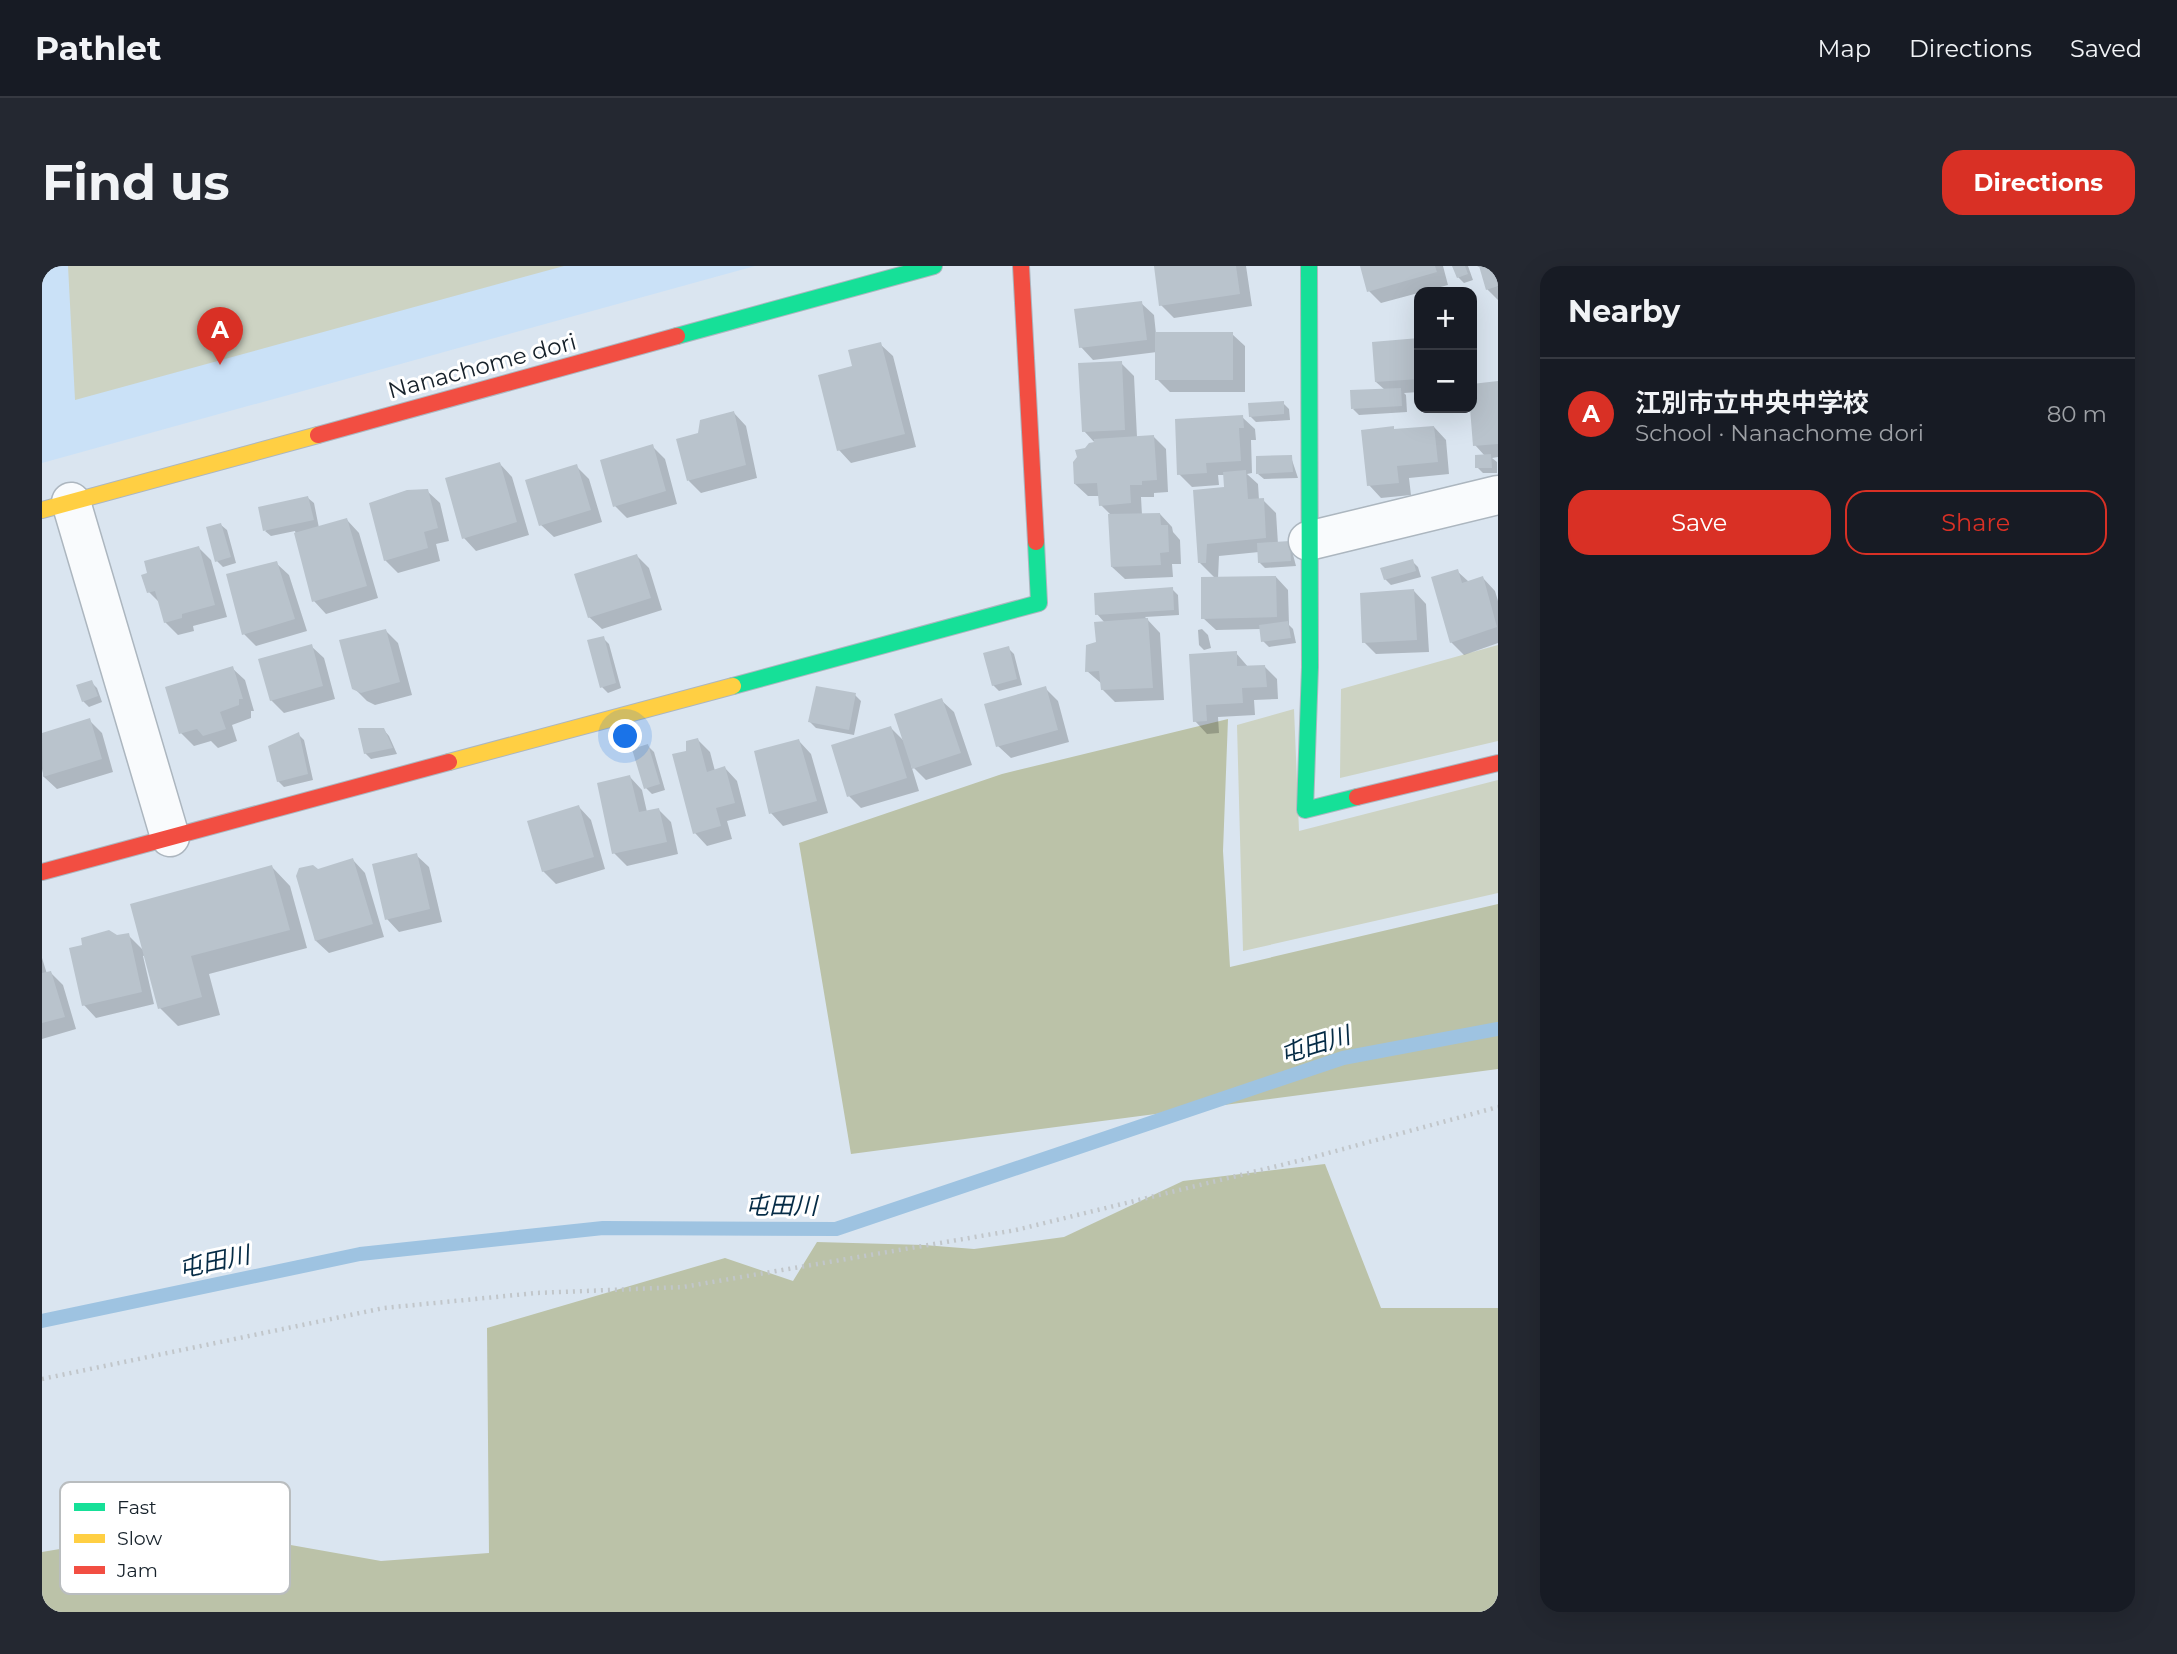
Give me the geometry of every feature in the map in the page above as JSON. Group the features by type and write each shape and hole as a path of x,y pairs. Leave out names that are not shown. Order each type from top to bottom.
{"street":[{"name":"Nanachome dori","path":"57,506 934,266"},
{"path":"42,872 1039,603 1021,266"},
{"path":"1309,266 1310,667 1305,810 1498,763"},
{"path":"1308,541 1498,495"},
{"path":"57,506 170,837"}],"path":[{"path":"42,1379 384,1308 536,1293 683,1287 1016,1230 1310,1158 1498,1107"}],"shaded area":[{"path":"42,266 755,266 42,463"}],"green space":[{"path":"68,266 564,266 75,400"},
{"path":"1498,645 1498,741 1340,778 1341,689"},
{"path":"1294,709 1299,831 1498,780 1498,893 1243,951 1237,725"},
{"path":"1228,719 1223,851 1230,967 1498,904 1498,1069 851,1154 799,843 1002,774"},
{"path":"1325,1164 1381,1308 1498,1308 1498,1612 42,1612 42,1552 60,1549 60,1594 290,1594 290,1545 381,1561 489,1553 487,1328 725,1258 793,1281 817,1242 974,1249 1064,1237 1183,1181"}],"building":[{"path":"1154,266 1236,266 1240,294 1159,306"},
{"path":"1360,266 1435,266 1437,272 1367,292"},
{"path":"1452,266 1465,266 1468,274 1457,278"},
{"path":"1479,266 1498,266 1498,286 1486,290"},
{"path":"1142,301 1147,340 1079,348 1074,309"},
{"path":"1155,332 1233,332 1233,380 1155,380"},
{"path":"1414,338 1414,379 1375,382 1372,342"},
{"path":"881,342 905,434 837,451 818,375 852,366 848,350"},
{"path":"1122,361 1125,430 1082,432 1078,363"},
{"path":"1498,381 1498,444 1473,446 1470,413 1477,413 1477,383"},
{"path":"1401,388 1402,406 1351,409 1350,390"},
{"path":"1284,401 1284,414 1249,417 1248,403"},
{"path":"734,411 746,465 687,481 676,439 698,433 700,420"},
{"path":"1243,415 1244,428 1239,428 1241,461 1206,463 1207,473 1177,475 1175,419"},
{"path":"1394,426 1394,429 1434,426 1438,462 1397,466 1399,483 1367,486 1361,430"},
{"path":"1154,435 1157,480 1142,481 1142,485 1130,485 1131,503 1099,506 1097,483 1074,484 1073,462 1077,457 1075,450 1085,448 1094,442 1094,439"},
{"path":"653,444 666,491 613,507 600,460"},
{"path":"1491,454 1492,468 1475,468 1475,455"},
{"path":"1292,455 1293,472 1256,474 1256,456"},
{"path":"500,462 517,522 462,539 445,478"},
{"path":"577,464 591,510 539,526 525,480"},
{"path":"1246,470 1248,499 1264,498 1266,538 1207,544 1206,563 1198,563 1193,490 1224,487 1223,472"},
{"path":"428,489 438,528 424,532 428,548 384,561 369,503 407,490"},
{"path":"308,496 314,520 263,531 258,507"},
{"path":"1160,513 1161,525 1168,525 1169,552 1160,553 1161,565 1111,567 1108,514"},
{"path":"347,518 367,586 312,602 294,533"},
{"path":"221,523 231,557 215,562 206,527"},
{"path":"1290,541 1291,561 1258,563 1257,543"},
{"path":"199,546 215,605 182,614 182,618 164,623 155,591 147,593 141,575 147,573 144,561"},
{"path":"637,554 651,598 588,618 574,574"},
{"path":"1413,559 1416,571 1384,580 1380,568"},
{"path":"277,561 295,619 242,635 226,574"},
{"path":"1458,569 1462,583 1483,576 1497,627 1450,643 1431,577"},
{"path":"1276,576 1277,617 1201,619 1201,577"},
{"path":"1173,587 1174,610 1095,615 1094,593"},
{"path":"1414,589 1417,640 1362,643 1360,593"},
{"path":"1148,618 1153,688 1101,690 1099,671 1085,672 1086,645 1096,642 1094,622"},
{"path":"1288,621 1291,638 1261,642 1259,625"},
{"path":"386,629 400,682 361,693 352,689 339,640"},
{"path":"604,636 616,683 600,688 587,640"},
{"path":"312,644 323,686 270,701 258,659"},
{"path":"1009,646 1017,679 992,686 983,653"},
{"path":"1237,651 1237,666 1265,665 1267,687 1242,688 1243,703 1206,705 1207,721 1193,722 1189,654"},
{"path":"233,666 243,699 239,699 239,705 220,712 226,729 203,736 197,729 179,734 165,687"},
{"path":"92,680 98,696 82,702 76,685"},
{"path":"816,686 856,693 849,730 808,722"},
{"path":"1046,686 1058,730 996,747 984,704"},
{"path":"942,698 961,753 912,769 894,714"},
{"path":"90,718 102,759 43,777 42,733"},
{"path":"891,726 907,778 847,797 831,745"},
{"path":"358,728 384,728 393,748 364,754"},
{"path":"299,732 308,774 277,782 268,746"},
{"path":"698,738 707,772 725,766 735,803 716,808 721,826 693,834 672,754 686,751 686,741"},
{"path":"799,739 817,801 769,814 754,751"},
{"path":"648,744 660,784 644,789 632,749"},
{"path":"630,775 639,812 659,808 667,842 612,854 597,783"},
{"path":"579,805 594,857 542,872 527,821"},
{"path":"417,853 430,909 385,920 372,864"},
{"path":"353,858 373,924 315,941 296,876 299,868 313,865 318,869"},
{"path":"272,865 290,930 191,956 202,997 158,1009 130,904"},
{"path":"109,930 117,935 129,933 142,992 82,1006 69,948 82,945 81,938"},
{"path":"51,971 65,1017 42,1023 42,973"}],"waterway":[{"name":"屯田川","path":"42,1321 360,1254 603,1228 836,1229 1343,1058 1498,1029"}],"traffic: fast":[{"path":"677,336 934,266"},
{"path":"1309,266 1310,667 1305,810 1357,797"},
{"path":"733,686 1039,603 1036,542"}],"traffic: slow":[{"path":"42,510 318,435"},
{"path":"449,762 733,686"}],"traffic: jam":[{"path":"1021,266 1036,542"},
{"path":"318,435 677,336"},
{"path":"42,872 449,762"},
{"path":"1357,797 1498,763"}],"place":[{"name":"江別市立中央中学校","path":"220,365"}]}
